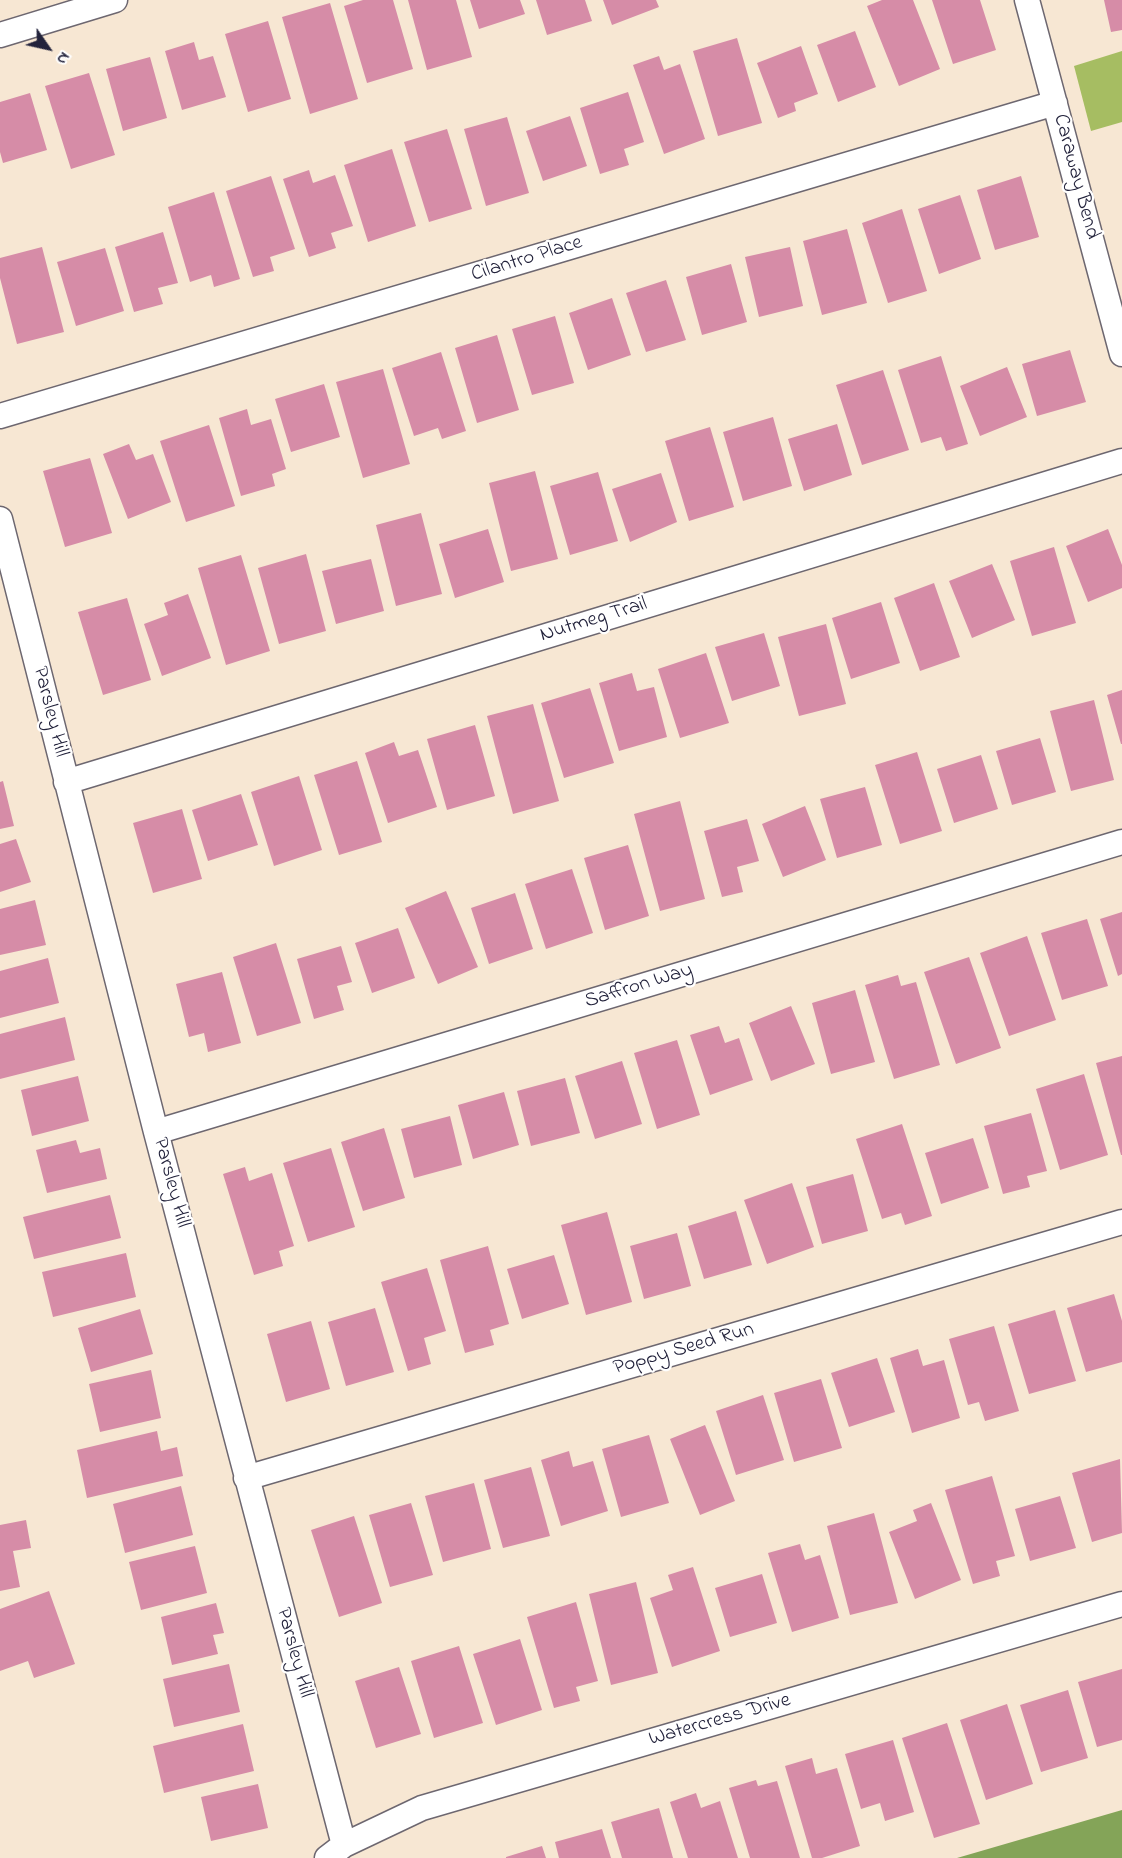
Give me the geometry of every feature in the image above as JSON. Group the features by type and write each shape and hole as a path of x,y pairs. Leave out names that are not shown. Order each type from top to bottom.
{"street":[{"path":"0,35 115,0"},
{"name":"Caraway Bend","path":"1027,0 1122,354"},
{"name":"Cilantro Place","path":"0,416 1055,103"},
{"name":"Nutmeg Trail","path":"66,782 1122,461"},
{"name":"Parsley Hill","path":"0,519 246,1478 336,1852"},
{"name":"Saffron Way","path":"156,1132 1122,842"},
{"name":"Poppy Seed Run","path":"246,1478 1122,1222"},
{"name":"Watercress Drive","path":"336,1852 422,1808 1122,1604"}],"green space":[{"path":"1122,51 1122,122 1091,131 1074,66"},
{"path":"1122,1810 1122,1858 957,1858"}],"building":[{"path":"363,0 393,0 413,69 367,83 344,6"},
{"path":"408,0 456,0 472,57 427,70"},
{"path":"470,0 520,0 525,14 479,29"},
{"path":"536,0 585,0 592,21 547,35"},
{"path":"603,0 656,0 659,7 612,25"},
{"path":"882,0 913,0 940,69 899,86 867,6"},
{"path":"932,0 980,0 996,50 953,64"},
{"path":"1104,0 1122,0 1122,30 1111,32"},
{"path":"330,3 358,99 310,114 282,17"},
{"path":"268,21 291,99 248,112 225,34"},
{"path":"855,31 876,87 838,102 817,45"},
{"path":"737,38 762,123 718,136 693,51"},
{"path":"194,42 199,60 213,56 226,97 182,110 165,51"},
{"path":"801,46 818,94 794,103 796,111 778,118 757,63"},
{"path":"659,56 664,70 680,64 705,139 664,154 633,65"},
{"path":"150,57 167,118 123,131 106,69"},
{"path":"89,73 115,155 71,169 45,86"},
{"path":"628,92 644,142 624,149 629,165 600,174 580,108"},
{"path":"30,93 47,150 3,163 0,152 0,102"},
{"path":"570,116 587,166 543,181 526,131"},
{"path":"507,117 529,193 486,206 464,129"},
{"path":"447,129 472,209 429,222 404,142"},
{"path":"392,149 416,226 368,242 344,165"},
{"path":"309,170 313,183 335,175 353,226 331,233 336,248 309,257 283,179"},
{"path":"271,176 295,249 270,257 274,271 253,277 226,191"},
{"path":"1021,176 1039,237 995,250 977,190"},
{"path":"214,192 240,279 214,287 211,275 190,282 168,207"},
{"path":"960,195 981,259 939,274 918,209"},
{"path":"902,209 927,291 888,303 862,223"},
{"path":"847,229 867,303 822,315 803,241"},
{"path":"163,232 178,283 158,288 163,304 134,312 115,247"},
{"path":"42,247 64,332 17,344 0,278 0,258"},
{"path":"790,247 803,306 759,317 745,257"},
{"path":"105,248 124,311 76,326 57,262"},
{"path":"731,264 747,322 702,335 686,277"},
{"path":"666,280 686,340 646,352 626,293"},
{"path":"612,298 631,355 588,370 569,313"},
{"path":"555,316 574,383 532,395 512,329"},
{"path":"497,335 519,410 477,423 455,348"},
{"path":"1070,350 1086,402 1037,416 1022,364"},
{"path":"441,352 466,431 442,439 438,428 414,436 392,368"},
{"path":"941,356 968,444 946,451 941,437 921,443 898,370"},
{"path":"1007,367 1027,417 980,436 960,386"},
{"path":"383,369 410,464 363,478 336,382"},
{"path":"883,370 909,450 862,465 836,385"},
{"path":"324,384 340,437 291,452 275,399"},
{"path":"247,409 251,425 271,419 286,469 272,474 275,486 241,496 219,418"},
{"path":"773,417 792,486 743,501 723,432"},
{"path":"837,424 852,475 804,491 788,439"},
{"path":"209,425 235,506 186,522 160,441"},
{"path":"710,427 734,507 689,521 665,441"},
{"path":"129,444 136,460 153,454 171,502 128,519 103,454"},
{"path":"90,458 112,533 65,547 43,471"},
{"path":"535,471 558,559 511,571 489,483"},
{"path":"598,472 618,541 570,555 550,486"},
{"path":"661,473 677,522 630,542 612,489"},
{"path":"421,513 442,594 396,606 376,525"},
{"path":"488,529 504,582 455,598 439,544"},
{"path":"1108,529 1122,565 1122,588 1088,602 1066,546"},
{"path":"1054,547 1076,623 1032,636 1010,561"},
{"path":"306,554 326,631 279,644 258,568"},
{"path":"241,555 270,651 226,665 198,568"},
{"path":"371,559 384,611 336,624 322,571"},
{"path":"992,564 1015,620 972,638 949,581"},
{"path":"934,583 960,657 920,671 894,598"},
{"path":"188,594 211,658 162,676 144,624 168,615 164,603"},
{"path":"127,598 151,680 103,695 78,612"},
{"path":"881,602 900,663 851,679 832,618"},
{"path":"826,624 846,704 799,716 778,637"},
{"path":"764,633 780,686 732,701 715,647"},
{"path":"706,653 729,723 680,738 658,669"},
{"path":"632,673 637,691 654,687 667,737 619,751 599,683"},
{"path":"590,688 614,763 564,778 541,703"},
{"path":"1122,690 1122,744 1121,744 1107,695"},
{"path":"1094,700 1114,780 1071,791 1050,711"},
{"path":"533,704 559,801 513,814 487,716"},
{"path":"475,725 495,796 447,810 427,739"},
{"path":"1040,738 1056,792 1012,805 996,751"},
{"path":"394,742 399,756 418,750 437,807 388,823 365,753"},
{"path":"917,752 942,831 900,844 875,765"},
{"path":"981,755 998,809 954,823 937,769"},
{"path":"357,761 382,842 339,855 314,775"},
{"path":"299,776 322,850 274,866 251,792"},
{"path":"3,781 14,826 0,829 0,782"},
{"path":"865,787 882,845 837,858 820,799"},
{"path":"241,794 258,845 208,861 192,810"},
{"path":"680,801 705,899 660,911 634,814"},
{"path":"805,806 826,860 783,877 762,824"},
{"path":"182,809 202,879 153,893 133,823"},
{"path":"747,819 759,861 737,867 743,892 722,897 704,831"},
{"path":"16,839 31,882 0,892 0,844"},
{"path":"628,845 649,916 605,930 584,858"},
{"path":"572,869 593,933 546,949 525,884"},
{"path":"446,891 478,967 438,984 405,908"},
{"path":"515,893 533,949 489,964 471,908"},
{"path":"35,900 46,945 0,955 0,909"},
{"path":"1122,912 1122,974 1118,976 1100,919"},
{"path":"1087,919 1108,986 1062,1000 1041,933"},
{"path":"398,928 415,978 372,993 355,943"},
{"path":"1027,936 1056,1020 1009,1036 980,953"},
{"path":"276,943 301,1023 257,1036 233,957"},
{"path":"341,946 352,982 337,986 344,1010 314,1019 297,959"},
{"path":"969,957 1001,1048 956,1064 924,972"},
{"path":"48,958 59,1003 0,1018 0,971"},
{"path":"222,972 241,1043 208,1052 204,1033 189,1037 176,984"},
{"path":"898,975 901,986 916,982 940,1065 894,1079 865,985"},
{"path":"855,990 875,1062 831,1074 812,1003"},
{"path":"791,1006 815,1064 771,1081 749,1023"},
{"path":"65,1017 75,1060 0,1079 0,1034"},
{"path":"719,1026 725,1043 739,1038 753,1080 710,1095 690,1035"},
{"path":"677,1040 700,1115 657,1129 634,1053"},
{"path":"1122,1056 1122,1155 1121,1155 1096,1063"},
{"path":"622,1061 642,1124 595,1139 575,1076"},
{"path":"1084,1074 1108,1155 1060,1170 1036,1089"},
{"path":"78,1076 89,1121 32,1136 21,1090"},
{"path":"565,1078 580,1133 531,1146 517,1091"},
{"path":"504,1092 519,1145 473,1159 458,1105"},
{"path":"1031,1113 1047,1171 1027,1176 1030,1187 1003,1194 984,1126"},
{"path":"450,1116 462,1165 414,1178 401,1129"},
{"path":"902,1124 932,1216 905,1225 901,1213 882,1219 856,1139"},
{"path":"384,1128 405,1198 363,1211 341,1142"},
{"path":"973,1138 989,1188 941,1204 925,1153"},
{"path":"76,1140 80,1153 100,1148 107,1179 47,1193 36,1150"},
{"path":"331,1148 355,1227 308,1242 283,1163"},
{"path":"245,1167 249,1181 272,1173 294,1246 279,1251 283,1266 254,1275 223,1174"},
{"path":"853,1174 868,1231 822,1244 806,1187"},
{"path":"792,1183 814,1247 767,1264 744,1200"},
{"path":"110,1195 121,1238 34,1259 23,1217"},
{"path":"736,1211 752,1265 704,1279 688,1226"},
{"path":"607,1212 632,1302 586,1315 561,1225"},
{"path":"677,1233 691,1286 644,1299 630,1246"},
{"path":"488,1246 509,1324 490,1330 494,1345 465,1353 440,1260"},
{"path":"126,1253 136,1297 53,1317 42,1272"},
{"path":"554,1255 569,1304 522,1319 507,1269"},
{"path":"427,1268 446,1331 424,1338 431,1364 408,1371 381,1282"},
{"path":"1114,1294 1122,1321 1122,1362 1086,1372 1067,1308"},
{"path":"375,1308 394,1372 346,1386 328,1322"},
{"path":"140,1309 153,1354 91,1372 78,1328"},
{"path":"1055,1310 1076,1381 1029,1394 1008,1324"},
{"path":"311,1321 330,1389 286,1402 267,1334"},
{"path":"994,1326 1019,1411 985,1421 979,1402 968,1405 949,1339"},
{"path":"918,1349 923,1366 944,1360 960,1418 912,1433 890,1358"},
{"path":"877,1358 895,1412 849,1427 831,1373"},
{"path":"151,1370 161,1418 100,1432 89,1384"},
{"path":"821,1379 842,1448 794,1462 774,1393"},
{"path":"763,1395 784,1460 736,1475 716,1411"},
{"path":"705,1425 735,1501 700,1515 670,1439"},
{"path":"157,1431 161,1451 177,1447 183,1476 87,1498 77,1450"},
{"path":"649,1435 669,1503 621,1517 602,1449"},
{"path":"569,1451 573,1467 593,1461 608,1511 561,1526 541,1460"},
{"path":"1120,1459 1122,1533 1092,1542 1072,1473"},
{"path":"531,1467 550,1536 503,1548 484,1480"},
{"path":"992,1476 1015,1556 996,1561 1000,1576 973,1584 945,1490"},
{"path":"474,1483 491,1549 443,1562 425,1496"},
{"path":"181,1486 193,1535 125,1553 113,1504"},
{"path":"1060,1496 1076,1548 1030,1561 1015,1509"},
{"path":"411,1503 433,1575 390,1587 369,1515"},
{"path":"931,1503 961,1580 915,1599 889,1532 917,1521 913,1510"},
{"path":"874,1513 898,1603 850,1615 827,1526"},
{"path":"354,1516 382,1603 339,1617 311,1530"},
{"path":"26,1520 31,1548 13,1551 20,1587 0,1591 0,1525"},
{"path":"800,1544 805,1560 820,1555 839,1618 792,1632 768,1553"},
{"path":"195,1546 207,1593 141,1610 129,1562"},
{"path":"693,1567 720,1651 672,1667 650,1598 673,1590 668,1575"},
{"path":"762,1574 777,1623 730,1637 715,1588"},
{"path":"636,1582 658,1673 611,1685 589,1594"},
{"path":"49,1591 75,1664 34,1678 28,1661 0,1671 0,1609"},
{"path":"576,1602 598,1681 576,1687 580,1701 554,1708 527,1617"},
{"path":"216,1603 224,1633 213,1635 218,1654 172,1665 161,1617"},
{"path":"520,1639 542,1710 496,1725 473,1654"},
{"path":"459,1646 483,1723 434,1738 411,1661"},
{"path":"229,1664 240,1712 174,1727 163,1679"},
{"path":"399,1667 421,1734 376,1748 355,1681"},
{"path":"1122,1669 1122,1740 1097,1747 1078,1682"},
{"path":"1068,1690 1088,1758 1041,1772 1020,1705"},
{"path":"1007,1704 1033,1784 986,1800 960,1720"},
{"path":"947,1723 980,1824 934,1838 902,1738"},
{"path":"243,1724 254,1771 164,1793 153,1746"},
{"path":"893,1740 914,1812 885,1821 880,1803 861,1809 845,1754"},
{"path":"812,1758 816,1774 837,1768 860,1846 822,1858 812,1858 785,1766"},
{"path":"756,1780 758,1786 777,1781 800,1858 750,1858 729,1788"},
{"path":"258,1784 268,1828 211,1841 201,1797"},
{"path":"696,1793 701,1808 720,1801 738,1858 688,1858 670,1802"},
{"path":"659,1808 673,1858 622,1858 611,1822"},
{"path":"602,1829 611,1858 559,1858 555,1842"},
{"path":"542,1846 546,1858 506,1858 506,1857"}]}
